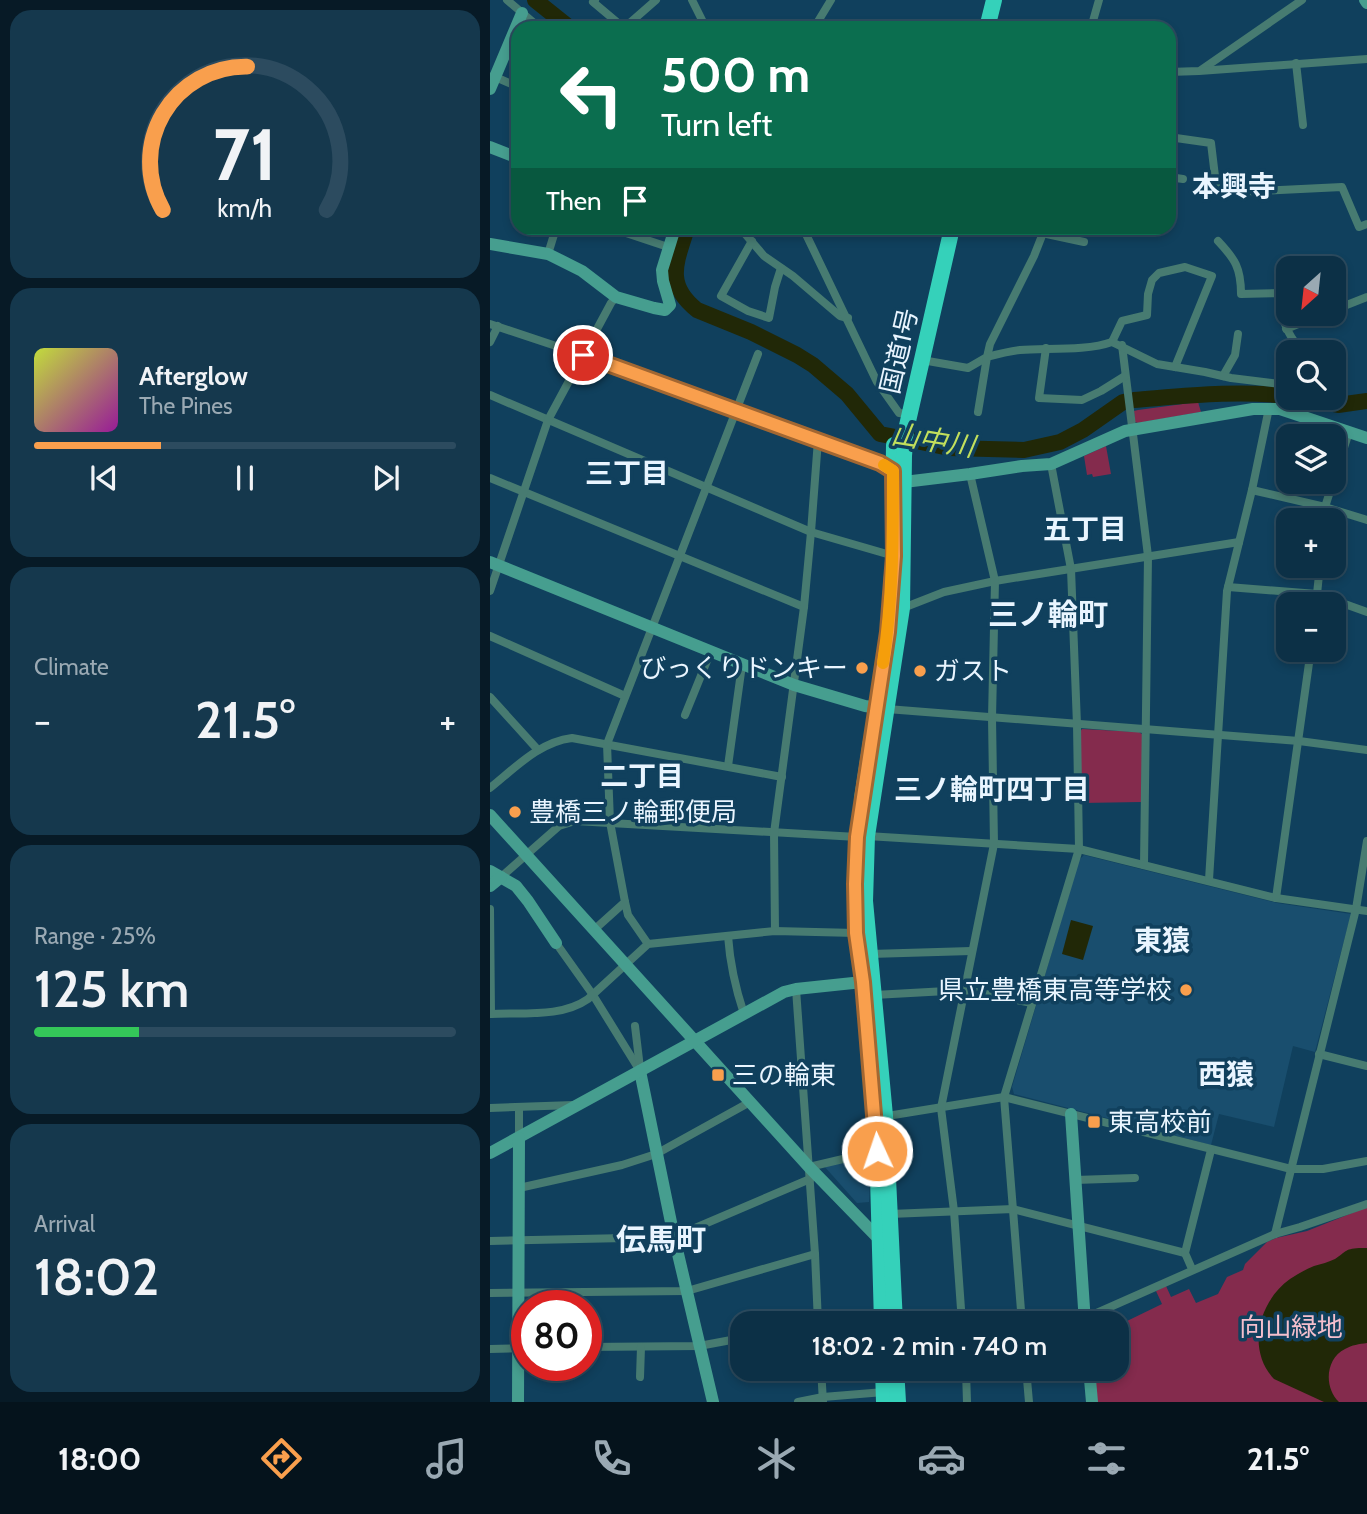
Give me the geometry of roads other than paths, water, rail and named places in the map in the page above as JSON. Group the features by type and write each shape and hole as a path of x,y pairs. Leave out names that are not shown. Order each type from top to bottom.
{"highway":[{"path":"989,21 994,0"},
{"path":"998,21 1003,0"},
{"name":"国道1号","path":"870,986 856,933 855,884 882,709 902,608 899,453 903,422 940,235"},
{"name":"国道1号","path":"903,422 922,360 950,235"},
{"name":"国道1号","path":"882,709 899,477"},
{"name":"国道1号","path":"862,836 870,986 890,1213 883,1311"},
{"name":"国道1号","path":"880,1117 877,1151 894,1311"},
{"path":"894,1381 898,1402"}],"street":[{"path":"507,0 532,21"},
{"path":"595,0 593,2 616,21"},
{"path":"632,21 656,0"},
{"path":"692,0 702,21"},
{"path":"818,21 831,0"},
{"path":"1093,21 1099,0"},
{"path":"1199,71 1302,0"},
{"path":"518,21 522,13"},
{"path":"511,38 492,80 511,85"},
{"path":"1176,72 1367,59"},
{"path":"1296,63 1303,125"},
{"path":"1176,139 1211,143 1216,192 1342,187 1359,228 1367,224"},
{"path":"490,147 511,155"},
{"path":"1176,178 1183,179"},
{"path":"548,254 554,235"},
{"path":"632,235 668,247"},
{"path":"490,244 548,254 582,271 616,297 665,310 670,305 662,270 672,235"},
{"path":"746,235 764,256 840,316 848,318"},
{"path":"806,235 877,382 903,422"},
{"path":"978,412 990,344 1034,257 1042,235"},
{"path":"1061,235 1084,242"},
{"path":"751,241 722,296 748,311 769,317 781,268"},
{"path":"1218,241 1232,256 1239,269 1241,294 1282,293 1282,313 1292,340"},
{"path":"1112,342 1122,321 1147,315 1152,280 1159,273 1185,267 1212,276 1175,368"},
{"path":"490,591 494,564 524,491 548,420 616,297"},
{"path":"1346,305 1367,297"},
{"path":"490,342 494,325 880,463 899,477 970,474 1051,464 1131,430 1253,409 1280,409 1367,438"},
{"path":"1286,328 1291,326"},
{"path":"1223,376 1235,355 1238,334"},
{"path":"922,360 968,368 987,357 1015,350 1112,342 1157,364 1276,384"},
{"path":"1122,345 1148,556 1144,865"},
{"path":"1046,348 1039,398 1082,400 1125,376"},
{"path":"648,944 628,915 625,902 610,822 607,744 758,354"},
{"path":"490,395 811,531 894,556"},
{"path":"1209,880 1228,587 1269,408"},
{"path":"1252,490 1325,508 1349,432"},
{"path":"775,931 774,833 804,607 818,440"},
{"path":"1021,1311 1004,1097 1079,849 1071,569 1051,464"},
{"path":"961,1311 954,1211 942,1108 994,844 992,718 995,581 970,474"},
{"path":"490,478 804,607"},
{"path":"1346,514 1367,520"},
{"path":"902,608 944,592 995,581 1239,542"},
{"path":"494,564 794,685 865,706 1299,741 1367,750"},
{"path":"1228,587 1292,592"},
{"path":"1346,604 1367,612"},
{"path":"490,636 625,696"},
{"path":"685,715 711,651"},
{"path":"1276,898 1309,662"},
{"path":"728,766 742,664"},
{"path":"490,697 538,750"},
{"path":"490,788 538,750 554,742 572,738 782,777"},
{"path":"490,815 626,963 810,1173 886,1242"},
{"path":"490,886 496,874 527,855 559,827 571,822 610,822 1079,849 1276,898 1367,911"},
{"path":"1275,1234 1356,909 1367,841"},
{"path":"496,874 516,886 528,901 593,995 640,1071"},
{"path":"595,929 625,902"},
{"path":"490,909 491,1014 562,1011 578,1006 648,944 775,931 856,933"},
{"path":"728,936 734,986 744,1014"},
{"path":"870,954 971,951"},
{"path":"490,1153 784,992 796,989 870,986 965,990 1032,1003"},
{"path":"796,989 817,1311"},
{"path":"635,1026 640,1071 656,1154 713,1402"},
{"path":"1319,1054 1367,1066"},
{"path":"880,1117 1004,1097 1291,1169 1323,1169 1367,1161"},
{"path":"519,1188 622,1165 656,1154 750,1102"},
{"path":"490,1108 575,1105"},
{"path":"519,1107 520,1290"},
{"path":"1070,1114 1081,1311"},
{"path":"1192,1269 1185,1253 1211,1150"},
{"path":"490,1241 674,1237 810,1173 877,1151"},
{"path":"1075,1180 1135,1178"},
{"path":"1102,1311 1275,1234 1367,1204"},
{"path":"890,1213 1013,1209 1185,1253"},
{"path":"602,1292 687,1291 815,1254"},
{"path":"490,1293 511,1292"},
{"path":"602,1347 699,1346 730,1340"},
{"path":"640,1377 641,1347"},
{"path":"490,1349 511,1348"},
{"path":"518,1402 520,1381"},
{"path":"822,1381 823,1400"},
{"path":"966,1381 967,1402"},
{"path":"1027,1381 1029,1402"},
{"path":"1090,1381 1092,1402"},
{"path":"798,1402 884,1397"}],"waterway":[{"name":"山中川","path":"535,0 561,21"},
{"name":"山中川","path":"685,235 676,272 680,291 687,300 697,310 751,332 813,365 847,394 880,434 949,448 1024,450 1060,442 1083,430 1123,402 1211,394 1276,395"},
{"name":"山中川","path":"1346,404 1367,401"}],"place":[{"name":"びっくりドンキー","path":"862,668"},
{"name":"ガスト","path":"920,671"},
{"name":"豊橋三ノ輪郵便局","path":"515,812"},
{"name":"県立豊橋東高等学校","path":"1186,990"},
{"name":"三の輪東","path":"718,1075"},
{"name":"東高校前","path":"1094,1122"}],"district":[{"name":"本興寺","path":"1234,186"},
{"name":"三丁目","path":"627,473"},
{"name":"五丁目","path":"1085,529"},
{"name":"三ノ輪町","path":"1048,615"},
{"name":"二丁目","path":"642,776"},
{"name":"三ノ輪町四丁目","path":"992,789"},
{"name":"東猿","path":"1162,940"},
{"name":"西猿","path":"1226,1074"},
{"name":"伝馬町","path":"661,1240"}],"park label":[{"name":"向山緑地","path":"1291,1327"}]}
